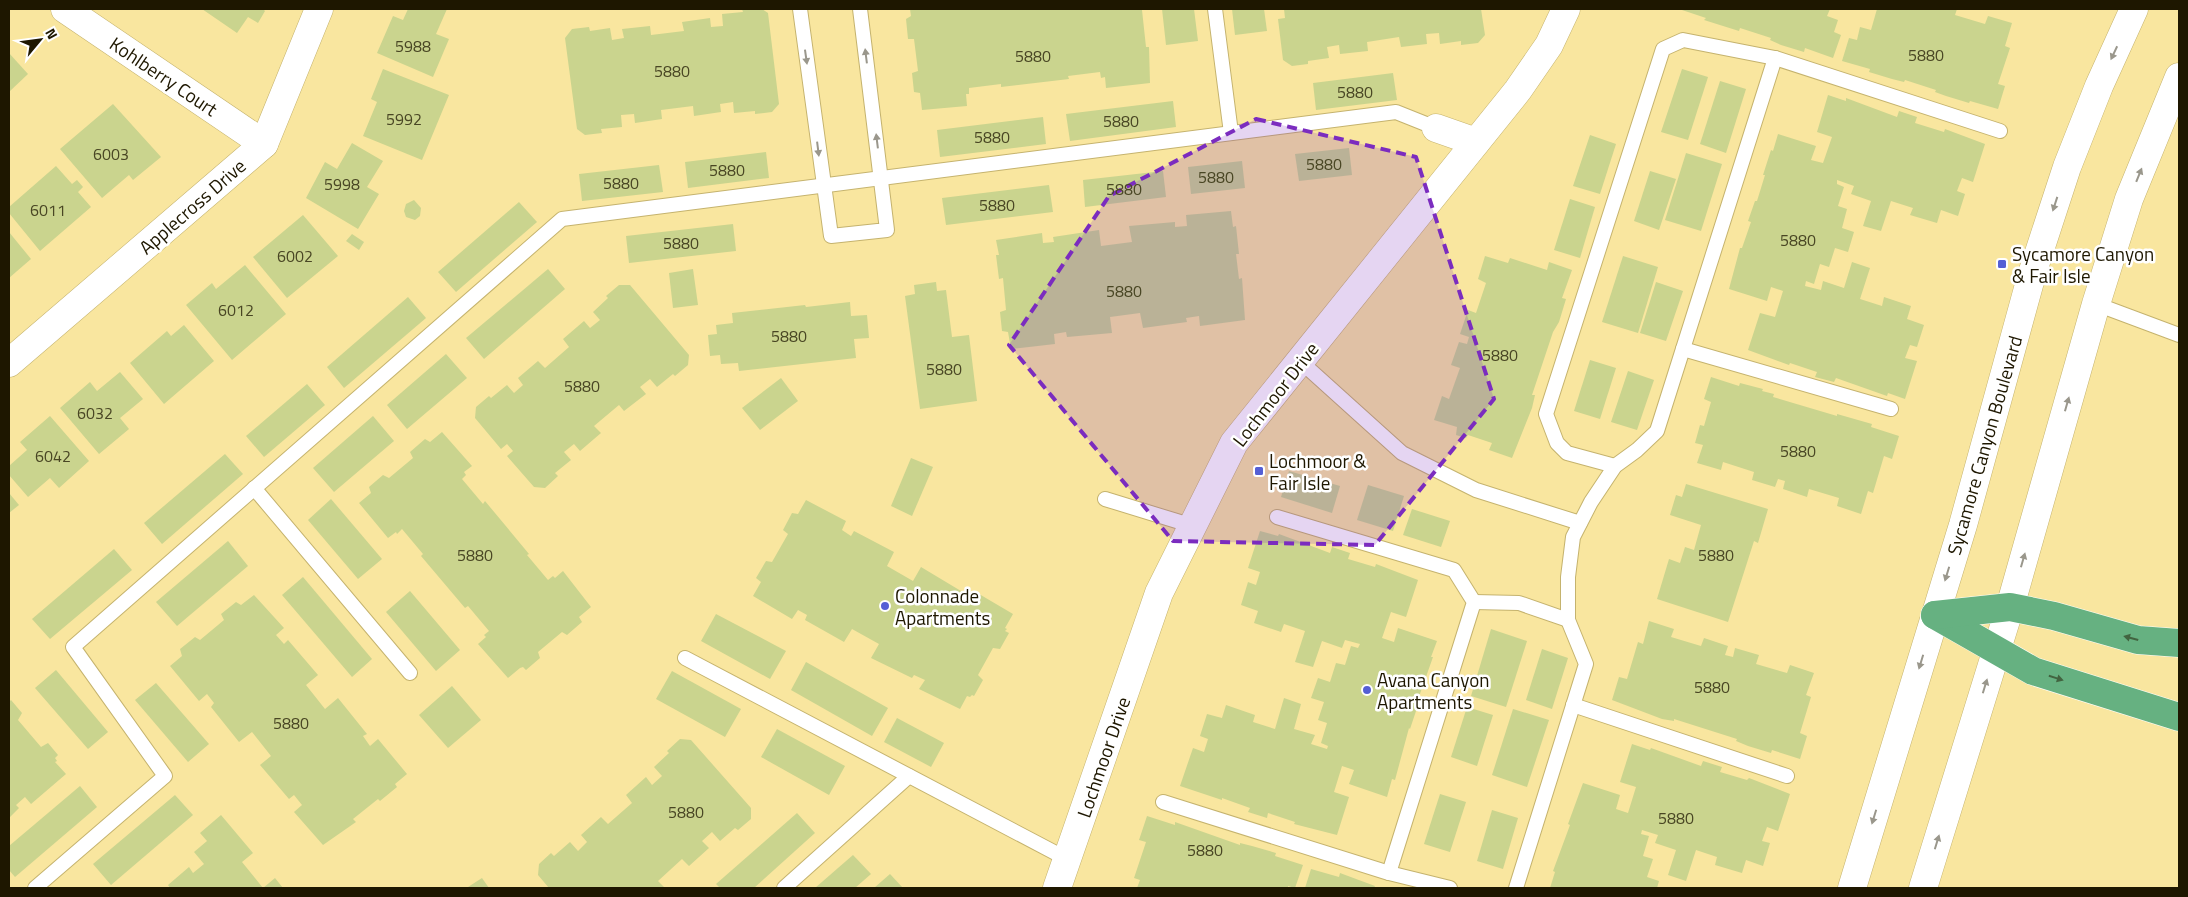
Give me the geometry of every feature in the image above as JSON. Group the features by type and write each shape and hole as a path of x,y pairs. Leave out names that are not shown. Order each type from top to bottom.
{"highway":[{"path":"1935,615 2010,607 2054,616 2138,640 2179,644"},
{"path":"1935,615 2033,671 2179,717"}],"street":[{"name":"Kohlberry Court","path":"65,9 264,144"},
{"name":"Applecross Drive","path":"9,363 264,144 319,9"},
{"name":"Lochmoor Drive","path":"1057,888 1159,593 1234,443 1518,90 1549,45 1566,9"},
{"name":"Sycamore Canyon Boulevard","path":"1852,888 1963,525 2032,274 2067,167 2099,86 2134,9"},
{"path":"1923,888 2010,607 2096,304 2129,199 2179,77"},
{"path":"1436,128 1476,142"}],"lane":[{"path":"800,9 830,236 887,230 860,9"},
{"path":"1215,9 1231,133"},
{"path":"1615,466 1567,453 1557,443 1546,414 1663,49 1683,40 1775,58 2000,131"},
{"path":"1516,888 1586,664 1568,620 1568,577 1573,537 1591,502 1615,466 1657,431 1775,58"},
{"path":"35,888 165,776 73,646 562,219 1396,112 1436,128"},
{"path":"2096,304 2179,335"},
{"path":"1683,349 1891,409"},
{"path":"1300,361 1402,453 1476,490 1580,523"},
{"path":"254,488 410,673"},
{"path":"1105,500 1193,526"},
{"path":"1277,517 1454,570 1474,602 1389,873"},
{"path":"1474,602 1519,602 1568,620"},
{"path":"685,658 1067,859"},
{"path":"1573,705 1787,776"},
{"path":"784,888 909,776"},
{"path":"1163,802 1389,873 1450,888"}],"highlighted area":[{"path":"1256,119 1416,157 1494,399 1375,545 1173,541 1009,345 1109,196"}],"building":[{"path":"202,9 263,9 265,11 258,23 248,17 237,33"},
{"path":"408,9 447,9 436,34 449,39 433,77 377,53 393,16 403,20"},
{"path":"742,9 762,9 768,13 779,104 772,112 755,114 755,111 734,113 733,102 720,104 721,112 694,116 693,106 661,110 662,119 635,123 634,114 621,115 622,127 601,129 602,133 585,135 577,129 565,38 572,29 589,27 590,31 610,28 612,40 624,38 622,29 650,26 651,35 684,31 682,22 710,18 711,27 723,26 722,14 743,12"},
{"path":"910,9 1146,9 1142,10 1146,47 1149,47 1150,83 1106,88 1105,77 1101,78 1100,72 1068,76 1069,79 1001,87 1001,84 969,88 969,94 966,94 967,106 922,110 920,93 914,92 912,73 918,71 914,39 908,39 906,19 911,16"},
{"path":"1162,9 1194,9 1198,41 1166,45"},
{"path":"1232,9 1264,9 1267,31 1235,35"},
{"path":"1284,9 1481,9 1485,35 1478,43 1461,45 1461,41 1440,44 1439,33 1426,34 1427,44 1401,47 1399,37 1367,42 1368,51 1340,54 1339,45 1327,47 1329,58 1308,61 1308,64 1292,66 1283,60 1278,19 1285,18"},
{"path":"1679,9 1830,9 1827,16 1838,20 1834,32 1841,35 1833,58 1805,48 1804,52 1781,45 1770,40 1771,38 1740,28 1739,31 1704,20 1706,18"},
{"path":"1877,9 1957,9 1955,15 1985,24 1988,16 2012,23 2005,46 2010,48 1998,84 2005,86 1998,109 1946,96 1935,92 1936,90 1905,80 1904,82 1869,72 1870,69 1842,61 1849,38 1857,40 1860,27 1871,30"},
{"path":"9,53 28,74 9,92"},
{"path":"383,69 449,95 422,160 363,136 377,102 371,99"},
{"path":"1682,69 1708,77 1688,140 1661,132"},
{"path":"1393,73 1397,100 1316,110 1313,83"},
{"path":"1720,81 1746,89 1726,153 1700,144"},
{"path":"1828,95 1846,101 1846,98 1897,117 1899,111 1917,117 1915,123 1944,132 1945,129 1985,144 1973,182 1962,178 1957,191 1965,194 1958,216 1941,210 1937,223 1910,215 1913,208 1891,201 1881,231 1863,226 1871,201 1851,194 1854,186 1837,180 1837,184 1844,187 1838,206 1847,209 1842,228 1854,232 1848,252 1835,248 1829,267 1820,264 1814,284 1806,281 1805,286 1821,290 1823,281 1844,288 1852,262 1870,268 1860,299 1882,306 1884,297 1911,306 1907,319 1924,325 1917,347 1910,345 1905,358 1917,361 1905,399 1888,393 1887,396 1836,378 1834,382 1815,377 1817,372 1790,363 1789,365 1748,350 1760,313 1775,317 1783,291 1771,287 1767,301 1729,289 1740,248 1742,248 1751,222 1748,221 1755,201 1757,201 1765,175 1763,175 1778,134 1816,146 1811,160 1823,163 1832,137 1817,132"},
{"path":"1173,101 1176,127 1070,141 1066,114"},
{"path":"113,104 161,157 133,180 129,175 102,198 60,149"},
{"path":"1043,117 1046,144 940,157 937,130"},
{"path":"1590,135 1616,144 1600,194 1573,186"},
{"path":"352,143 383,161 367,187 379,194 358,229 306,198 325,162 337,169"},
{"path":"1349,148 1352,175 1299,181 1295,154"},
{"path":"766,152 769,178 688,188 685,162"},
{"path":"1686,153 1722,164 1701,231 1665,220"},
{"path":"1242,161 1245,188 1191,194 1188,167"},
{"path":"659,165 663,192 582,201 579,174"},
{"path":"56,166 72,184 77,180 83,187 78,192 91,207 40,251 9,213 9,207"},
{"path":"1163,171 1166,197 1085,207 1083,180"},
{"path":"1650,171 1676,179 1659,230 1634,221"},
{"path":"1049,185 1053,212 946,225 942,198"},
{"path":"1570,199 1595,207 1580,258 1554,250"},
{"path":"414,200 421,208 420,216 415,220 406,217 404,211 406,204"},
{"path":"519,202 537,222 456,292 438,272"},
{"path":"1231,211 1233,227 1236,226 1239,254 1236,254 1239,279 1242,278 1245,320 1200,326 1199,316 1186,318 1187,322 1143,328 1140,313 1110,317 1112,333 1067,337 1066,332 1054,334 1055,344 1011,349 1008,332 1002,331 1000,312 1006,310 1003,278 999,279 996,255 999,255 996,240 1042,233 1043,243 1054,242 1053,237 1099,230 1101,246 1132,242 1129,226 1175,222 1175,227 1187,226 1186,215"},
{"path":"303,215 338,256 287,298 253,257"},
{"path":"733,224 736,251 629,263 626,236"},
{"path":"9,232 31,259 9,278"},
{"path":"352,234 364,242 359,250 346,241"},
{"path":"1485,256 1508,263 1510,258 1547,270 1549,262 1572,270 1562,298 1566,299 1559,322 1553,332 1532,395 1535,395 1532,408 1512,458 1489,450 1492,443 1468,435 1466,438 1456,435 1457,427 1434,420 1442,396 1449,399 1460,368 1451,365 1459,342 1467,344 1469,337 1460,334 1468,310 1476,313 1486,283 1478,279"},
{"path":"1623,256 1658,267 1638,333 1602,322"},
{"path":"245,265 286,314 232,360 186,305 212,283 216,289"},
{"path":"548,269 565,289 484,359 466,338"},
{"path":"693,269 698,305 673,308 669,273"},
{"path":"936,282 937,291 946,290 952,337 969,335 977,401 920,409 905,296 915,294 914,285"},
{"path":"1656,282 1683,291 1666,341 1640,333"},
{"path":"619,285 630,285 689,355 688,365 657,387 650,379 640,387 646,394 624,411 619,405 594,426 601,433 580,451 574,444 564,452 571,460 555,473 558,476 545,488 534,487 507,456 513,451 507,444 501,449 475,418 476,407 507,385 514,393 523,385 518,378 538,361 545,368 569,347 563,339 584,321 590,328 600,320 593,312 608,298 606,296"},
{"path":"408,297 426,318 344,388 327,367"},
{"path":"850,302 851,316 867,315 869,338 854,339 856,358 739,371 738,363 721,364 720,355 710,356 708,335 717,334 716,325 733,323 732,313"},
{"path":"184,325 214,361 164,404 130,363 167,331 171,336"},
{"path":"446,354 467,378 407,429 387,405"},
{"path":"1590,360 1616,368 1600,419 1574,411"},
{"path":"1628,371 1654,380 1637,430 1611,422"},
{"path":"120,372 143,399 120,418 129,429 99,454 60,408 90,382 97,391"},
{"path":"1711,377 1739,386 1740,383 1763,389 1762,391 1774,394 1773,397 1872,424 1871,427 1899,436 1892,459 1884,456 1873,493 1868,491 1861,514 1837,506 1839,498 1809,489 1807,497 1783,489 1785,481 1778,479 1775,487 1752,480 1754,472 1723,462 1721,470 1697,463 1703,445 1695,443 1700,425 1704,426 1711,402 1704,399"},
{"path":"781,378 798,401 760,430 742,408"},
{"path":"307,384 325,405 264,457 246,436"},
{"path":"50,416 89,461 59,488 50,478 28,497 9,475 9,466 27,450 20,442"},
{"path":"373,416 394,441 334,492 313,468"},
{"path":"442,432 472,466 464,472 466,475 462,479 483,504 485,501 548,580 553,576 555,578 563,571 591,607 579,617 582,622 567,635 562,632 538,652 540,658 526,670 523,667 520,668 508,678 478,644 486,637 484,635 489,631 468,606 465,608 421,556 423,554 402,529 397,534 396,532 388,538 359,503 371,493 369,487 383,475 389,478 413,458 410,452 425,439 430,442"},
{"path":"225,454 243,474 162,544 144,523"},
{"path":"911,458 933,467 912,516 891,506"},
{"path":"1289,471 1340,486 1332,513 1281,497"},
{"path":"1686,484 1768,509 1758,543 1754,541 1728,622 1657,599 1669,559 1680,563 1685,547 1694,550 1701,525 1670,515 1676,495 1682,497"},
{"path":"1368,485 1404,496 1393,531 1357,520"},
{"path":"9,493 19,505 9,513"},
{"path":"331,499 382,559 358,579 308,520"},
{"name":"Colonnade Apartments","path":"806,500 846,521 842,530 851,536 854,531 894,552 887,566 913,581 921,567 961,591 959,594 969,599 974,591 1013,614 1005,628 1007,629 1005,631 1009,633 1000,649 993,648 978,675 983,680 974,696 967,696 960,709 919,689 925,680 914,675 912,678 871,658 879,644 852,629 844,642 805,620 807,615 798,610 792,619 753,596 761,582 756,578 766,561 772,562 788,534 783,530 792,513 798,514"},
{"path":"1412,509 1450,521 1441,547 1403,535"},
{"name":"Avana Canyon Apartments","path":"1260,531 1278,536 1279,534 1330,553 1332,547 1350,553 1348,559 1375,567 1376,564 1418,580 1406,617 1391,612 1382,638 1394,642 1398,628 1437,641 1415,708 1417,708 1409,728 1395,780 1392,779 1387,797 1349,784 1354,770 1342,766 1334,792 1349,797 1337,835 1294,824 1295,822 1268,813 1267,818 1248,812 1250,808 1180,786 1193,748 1204,752 1208,739 1200,736 1207,714 1222,718 1226,705 1255,715 1253,722 1275,729 1284,698 1301,704 1294,729 1315,735 1311,744 1327,749 1328,746 1321,743 1327,723 1318,720 1324,702 1311,698 1318,678 1330,682 1336,663 1345,665 1351,646 1358,648 1360,644 1345,640 1342,648 1322,641 1313,667 1295,662 1305,631 1284,624 1281,632 1254,623 1258,611 1241,605 1248,582 1256,585 1260,572 1248,568"},
{"path":"228,541 248,566 177,626 156,602"},
{"path":"114,549 132,570 50,639 32,619"},
{"path":"303,577 372,659 352,677 282,595"},
{"path":"410,591 460,650 436,671 386,612"},
{"path":"254,595 284,628 276,635 284,644 288,640 318,675 306,685 325,709 338,698 367,734 363,736 370,746 378,739 407,774 395,784 397,787 353,819 356,822 323,845 294,812 302,805 294,795 289,799 260,765 271,756 252,732 239,742 211,707 214,703 207,694 199,701 170,666 182,656 180,649 195,637 200,640 224,620 221,614 236,602 241,605"},
{"path":"716,614 786,651 770,679 701,641"},
{"path":"1649,621 1674,629 1671,637 1701,646 1704,638 1728,646 1725,655 1733,657 1735,648 1759,655 1756,664 1787,673 1790,665 1814,673 1806,695 1811,697 1800,733 1807,736 1800,759 1772,750 1771,753 1748,746 1736,741 1737,739 1674,719 1674,721 1662,719 1612,700 1619,677 1627,679 1638,642 1643,644"},
{"name":"Avana Canyon Apartments","path":"1491,629 1527,641 1506,707 1471,696"},
{"name":"Avana Canyon Apartments","path":"1542,649 1568,658 1552,709 1526,700"},
{"path":"806,662 888,708 872,736 791,690"},
{"path":"56,670 108,732 88,749 35,688"},
{"path":"672,671 741,709 725,737 656,699"},
{"path":"156,683 209,744 188,762 135,700"},
{"path":"452,686 481,720 448,748 419,715"},
{"path":"11,700 22,713 18,720 41,747 48,743 58,755 55,758 57,761 55,762 66,774 31,804 25,797 16,805 19,808 9,818 9,702"},
{"name":"Avana Canyon Apartments","path":"1467,707 1493,715 1477,766 1451,757"},
{"name":"Avana Canyon Apartments","path":"1513,709 1549,720 1527,787 1492,775"},
{"path":"897,718 944,743 931,767 884,742"},
{"path":"777,729 845,766 829,795 761,757"},
{"path":"680,739 691,740 751,808 751,819 738,830 735,828 720,841 712,832 702,841 709,848 689,866 682,859 658,881 665,888 549,888 538,875 539,864 551,853 554,856 570,842 578,851 587,842 581,835 601,817 608,824 632,803 626,795 646,777 652,785 662,776 654,767"},
{"path":"1632,744 1650,750 1651,748 1701,766 1703,761 1722,767 1720,772 1747,780 1749,778 1790,794 1778,831 1767,827 1762,841 1770,843 1763,866 1746,860 1742,873 1715,865 1717,857 1696,850 1686,881 1668,875 1676,850 1655,843 1658,835 1642,830 1641,834 1649,836 1643,856 1653,859 1647,877 1659,881 1657,888 1550,888 1555,872 1553,871 1583,783 1620,795 1616,809 1628,813 1636,787 1620,782"},
{"path":"80,786 97,807 15,877 9,870 9,846"},
{"path":"1440,794 1466,802 1450,852 1424,844"},
{"path":"175,795 193,815 111,885 93,864"},
{"path":"1492,810 1518,818 1503,869 1477,861"},
{"path":"797,813 815,833 754,888 720,888 716,884"},
{"path":"221,815 253,853 242,862 263,888 170,888 168,885 189,867 193,873 204,864 194,852 207,841 200,833"},
{"path":"1147,816 1175,825 1175,822 1240,845 1240,843 1276,853 1275,856 1303,865 1295,888 1288,886 1288,888 1137,888 1140,880 1134,878 1146,842 1139,840"},
{"path":"853,855 871,874 855,888 815,888"},
{"path":"1311,869 1339,877 1340,873 1375,886 1374,888 1305,888"},
{"path":"890,874 903,888 874,888"},
{"path":"275,878 283,888 263,888"},
{"path":"482,878 489,888 468,887"}],"place":[{"name":"Sycamore Canyon & Fair Isle","path":"2002,264"},
{"name":"Lochmoor & Fair Isle","path":"1259,471"},
{"name":"Colonnade Apartments","path":"885,606"},
{"name":"Avana Canyon Apartments","path":"1367,690"}]}
